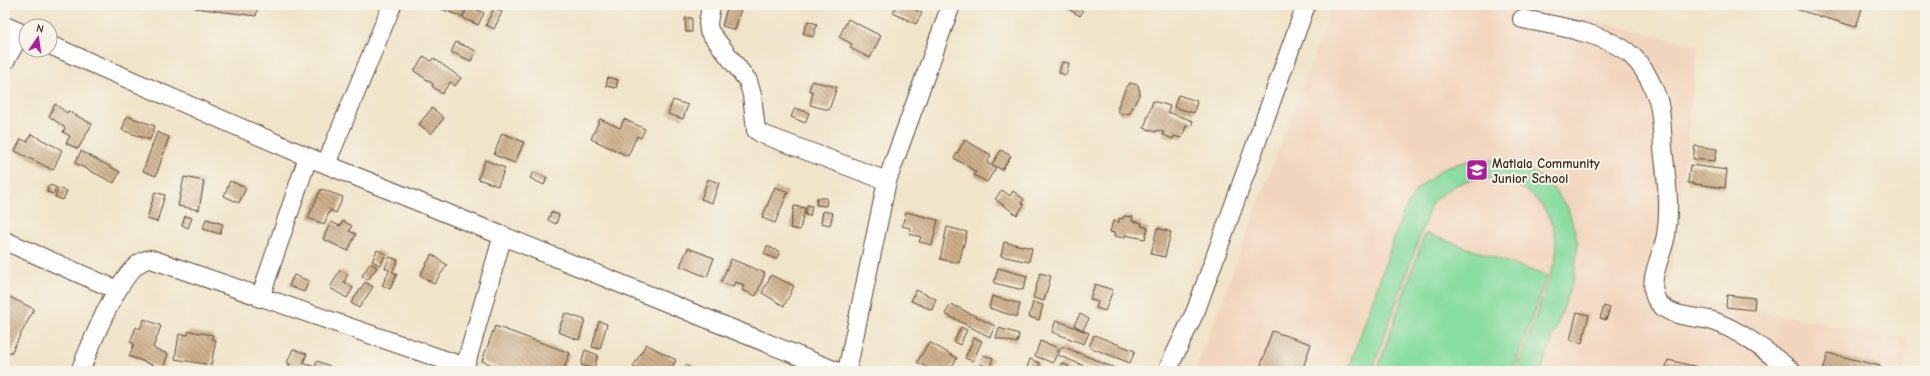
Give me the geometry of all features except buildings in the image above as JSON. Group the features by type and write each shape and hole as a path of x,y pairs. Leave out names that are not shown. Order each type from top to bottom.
{"street":[{"path":"326,164 392,5"},
{"path":"711,5 708,23 709,31 748,81 752,95 756,130 762,134 887,181"},
{"path":"847,371 887,181 951,5"},
{"path":"1167,371 1201,297 1306,5"},
{"path":"1522,19 1563,27 1606,40 1630,54 1646,72 1658,101 1669,199 1666,235 1654,279 1653,291 1657,300 1664,309 1679,314 1713,321 1730,329 1776,358 1792,371"},
{"path":"5,61 17,31"},
{"path":"58,48 308,157 836,371"},
{"path":"260,298 308,157"},
{"path":"80,371 117,290 129,271 143,260 151,259 468,369 503,235"},
{"path":"5,241 117,290"}],"shaded area":[{"name":"Matlala Community Junior School","path":"1333,5 1533,5 1698,46 1669,294 1908,339 1904,371 1195,371"}],"green space":[{"path":"1480,158 1515,163 1546,180 1568,208 1578,243 1574,278 1541,371 1517,371 1556,258 1554,230 1542,206 1533,196 1510,183 1481,178 1460,183 1432,202 1372,371 1348,371 1403,213 1417,189 1445,167"},
{"path":"1425,233 1547,276 1513,371 1377,371"}],"place":[{"name":"Matlala Community Junior School","path":"1477,170"}]}
